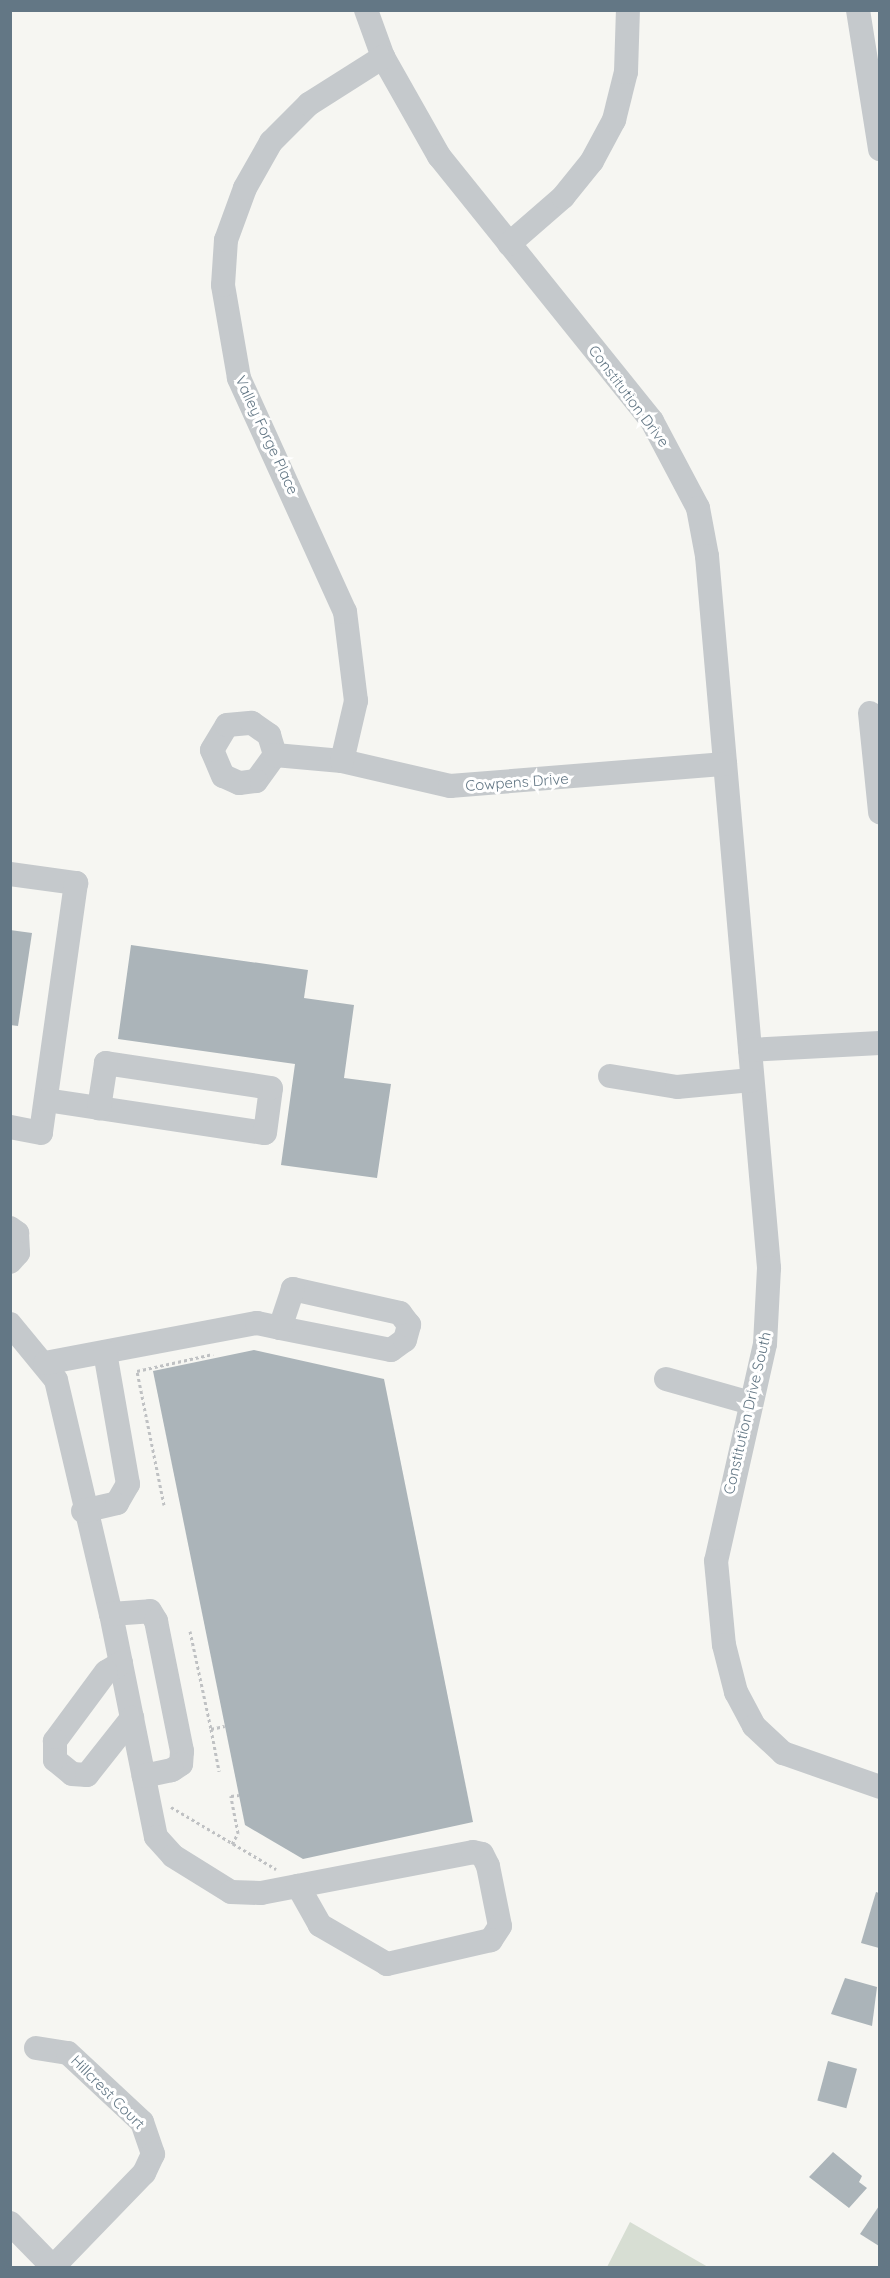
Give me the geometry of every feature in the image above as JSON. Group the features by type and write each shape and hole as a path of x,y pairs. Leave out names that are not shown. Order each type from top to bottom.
{"street":[{"name":"Constitution Drive","path":"366,10 383,57 439,156 652,422 698,508 733,843"},
{"path":"509,244 563,197 592,161 614,120 626,72 627,10"},
{"path":"858,10 876,105 879,149"},
{"name":"Valley Forge Place","path":"342,761 356,701 354,651 345,612 239,378 223,285 226,240 244,188 271,141 309,104 383,57"},
{"path":"870,713 879,812"},
{"name":"Cowpens Drive","path":"274,755 342,761 450,786 725,764"},
{"name":"Constitution Drive South","path":"733,843 769,1310 716,1561 724,1645 736,1692 754,1726 783,1753 879,1787"},
{"path":"10,874 76,883 41,1133 10,1127"},
{"path":"750,1050 879,1043"},
{"path":"46,1100 99,1108 265,1133 271,1088 106,1063 99,1108"},
{"path":"610,1076 677,1087 752,1080"},
{"path":"10,1228 17,1233 18,1253 10,1262"},
{"path":"45,1364 257,1323 280,1328 391,1350 405,1340 409,1326 400,1313 292,1289 280,1328"},
{"path":"10,1324 56,1380 83,1511 111,1614 132,1719 154,1774 156,1837 173,1856 231,1892 291,1877 473,1852 482,1854 488,1866 500,1926 491,1941 387,1964 320,1925 291,1877"},
{"path":"83,1511 117,1503 128,1484 105,1352"},
{"path":"666,1379 751,1403"},
{"path":"111,1614 150,1611 156,1621 182,1751 181,1764 154,1774"},
{"path":"121,1662 106,1672 55,1741 55,1760 72,1774 87,1775 132,1719"},
{"name":"Hillcrest Court","path":"36,2048 68,2053 142,2122 153,2154 144,2173 53,2267"},
{"path":"10,2223 53,2267"}],"path":[{"path":"164,1505 137,1371 225,1351"},
{"path":"190,1631 219,1771"},
{"path":"210,1729 225,1726"},
{"path":"154,1774 172,1809 291,1877"},
{"path":"232,1844 238,1833 231,1796 239,1795"}],"shaded area":[{"path":"630,2222 668,2244 708,2267 607,2267"}],"building":[{"path":"10,930 32,933 18,1026 10,1025"},
{"path":"131,945 308,970 304,998 354,1005 344,1078 391,1084 377,1178 281,1165 295,1064 118,1039"},
{"path":"254,1350 384,1379 473,1822 303,1859 245,1825 153,1371"},
{"path":"876,1892 879,1893 879,1948 861,1943"},
{"path":"845,1978 877,1987 872,2026 831,2014"},
{"path":"828,2061 857,2069 846,2108 817,2101"},
{"path":"833,2152 862,2176 859,2182 867,2188 849,2208 809,2177"},
{"path":"879,2206 879,2246 860,2234"}]}
